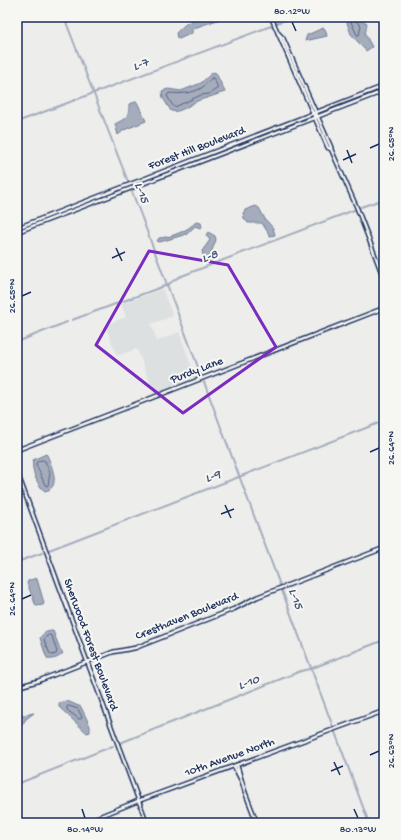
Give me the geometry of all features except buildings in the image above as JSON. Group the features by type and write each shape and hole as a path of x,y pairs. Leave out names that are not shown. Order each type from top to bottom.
{"street":[{"path":"271,17 278,33 283,38 315,113 328,148 331,149 357,208 384,279"},
{"path":"374,95 383,87"},
{"name":"Forest Hill Boulevard","path":"17,228 383,87"},
{"path":"365,98 373,90"},
{"name":"Forest Hill Boulevard","path":"17,232 384,91"},
{"name":"Purdy Lane","path":"17,450 384,308"},
{"name":"Sherwood Forest Boulevard","path":"17,472 147,823"},
{"name":"Cresthaven Boulevard","path":"17,687 33,683 113,652 135,648 234,610 257,597 384,548"},
{"name":"10th Avenue North","path":"82,823 384,711"},
{"path":"236,765 257,823"}],"highlighted area":[{"path":"149,251 228,265 276,347 183,413 96,345"}],"shaded area":[{"path":"162,289 173,316 151,324 157,341 179,332 196,378 154,394 137,349 117,356 105,325 126,317 121,304"}],"water":[{"path":"200,17 226,17 194,28 192,29 192,33 179,39 177,38 176,33 187,23"},
{"path":"357,17 362,22 366,22 367,24 365,34 372,47 366,51 351,34 346,20"},
{"path":"323,28 325,29 327,36 305,41 307,35"},
{"path":"213,72 216,73 225,92 199,100 179,111 171,111 163,98 162,91 168,89 181,91 201,83"},
{"path":"137,102 146,121 124,130 118,135 115,124 126,117 129,104"},
{"path":"256,206 273,228 275,235 270,236 262,223 248,223 244,218 243,213 245,210"},
{"path":"196,222 201,223 202,227 200,228 195,226 187,234 160,242 157,241 159,238 184,231"},
{"path":"208,232 215,236 216,240 212,252 215,253 216,256 205,263 202,251 210,240 206,235"},
{"path":"46,454 53,470 54,481 50,489 45,491 37,481 34,472 33,460"},
{"path":"36,578 44,603 43,605 36,606 27,583 28,581"},
{"path":"53,631 63,653 56,658 48,659 40,638 45,633"},
{"path":"67,701 81,707 90,726 90,732 87,733 59,707 59,703"},
{"path":"34,713 26,719 20,728 20,757 17,758 17,716"}],"waterway":[{"name":"L-15","path":"64,17 201,375"},
{"name":"L-7","path":"277,23 293,17"},
{"name":"L-7","path":"17,122 271,26"},
{"name":"L-8","path":"361,207 384,199"},
{"name":"L-8","path":"72,320 167,285 179,277 354,210"},
{"name":"L-8","path":"17,342 67,322"},
{"name":"L-15","path":"204,382 369,823"},
{"name":"L-9","path":"49,550 384,421"},
{"name":"L-9","path":"17,562 42,553"},
{"name":"L-10","path":"120,743 301,671 310,669 384,640"},
{"name":"L-10","path":"17,784 113,746"}]}
